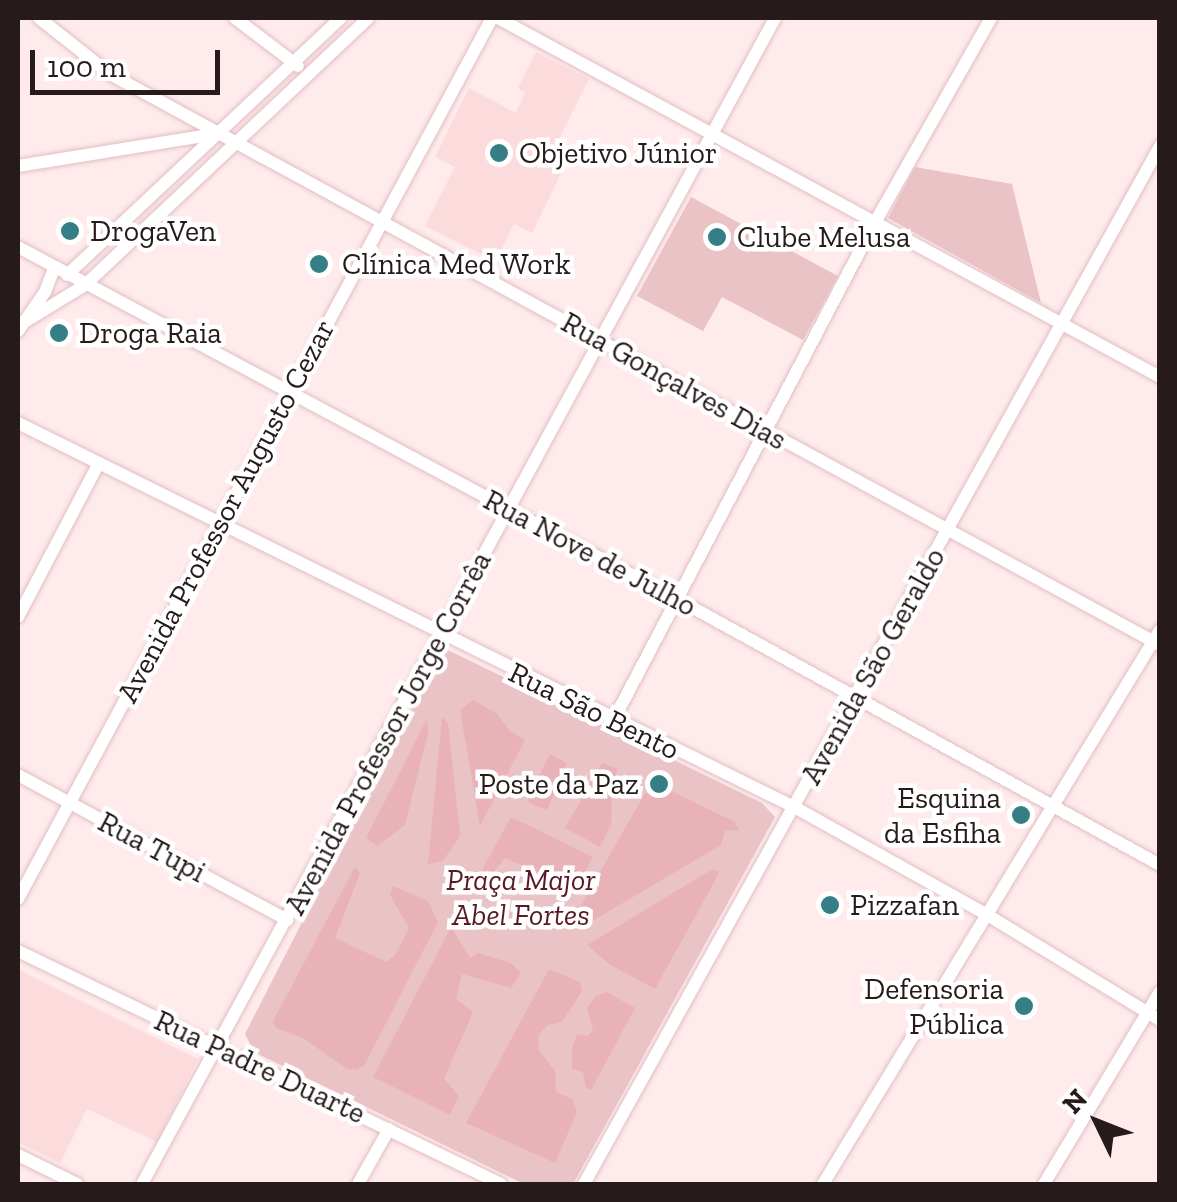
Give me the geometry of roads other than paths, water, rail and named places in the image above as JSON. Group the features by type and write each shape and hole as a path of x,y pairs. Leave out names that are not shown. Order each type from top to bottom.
{"street":[{"name":"Rua Gonçalves Dias","path":"39,18 110,74 217,134 947,530 1157,639"},
{"path":"235,18 309,73"},
{"path":"20,327 84,285 368,18"},
{"path":"495,18 1160,377"},
{"name":"Avenida Professor Augusto Cezar","path":"18,899 495,18"},
{"name":"Avenida Professor Jorge Corrêa","path":"142,1184 775,18"},
{"path":"613,721 874,224 990,18"},
{"path":"20,327 60,272 217,134 338,20 349,35"},
{"path":"18,166 217,134"},
{"name":"Avenida São Geraldo","path":"584,1184 1160,146"},
{"name":"Rua Nove de Julho","path":"18,247 677,599 1160,865"},
{"name":"Rua São Bento","path":"18,423 613,721 796,808 989,916 1153,1016"},
{"path":"18,617 99,463"},
{"path":"822,1184 1157,639"},
{"name":"Rua Tupi","path":"18,774 287,920"},
{"name":"Rua Padre Duarte","path":"18,951 502,1184"},
{"path":"1044,1184 1153,1016 1160,992"},
{"path":"358,1184 389,1129"},
{"path":"18,1156 77,1184"}],"place":[{"name":"Objetivo Júnior","path":"499,153"},
{"name":"DrogaVen","path":"70,231"},
{"name":"Clube Melusa","path":"717,237"},
{"name":"Clínica Med Work","path":"319,264"},
{"name":"Droga Raia","path":"59,333"},
{"name":"Poste da Paz","path":"659,784"},
{"name":"Esquina da Esfiha","path":"1021,815"},
{"name":"Pizzafan","path":"830,905"},
{"name":"Defensoria Pública","path":"1024,1006"}],"park label":[{"name":"Praça Major Abel Fortes","path":"521,897"}]}
